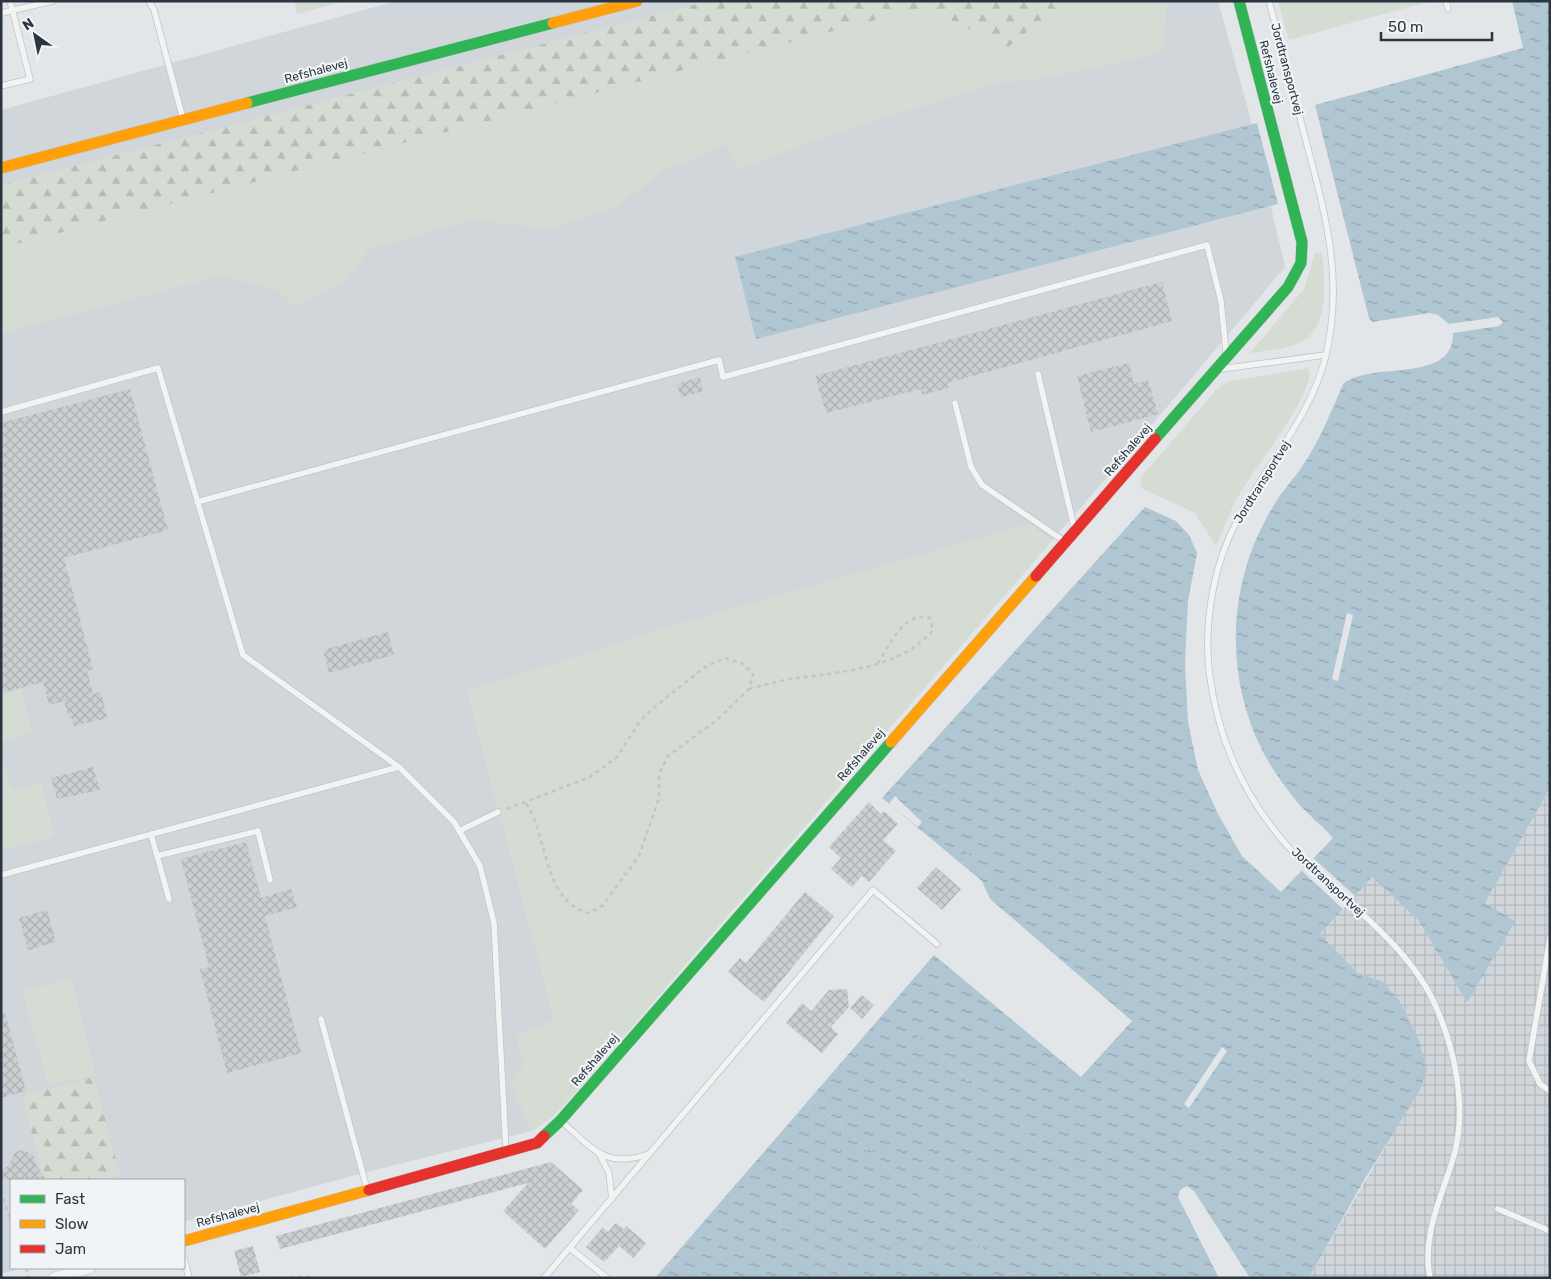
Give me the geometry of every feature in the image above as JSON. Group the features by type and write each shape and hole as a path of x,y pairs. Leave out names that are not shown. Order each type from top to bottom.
{"street":[{"name":"Refshalevej","path":"1,168 637,1"},
{"name":"Refshalevej","path":"185,1241 537,1143 560,1120 1288,287 1301,263 1302,242 1239,1"},
{"path":"54,1278 86,1269"}],"lane":[{"path":"1,86 30,79 10,1"},
{"path":"1,14 53,1"},
{"path":"149,1 154,10 183,120"},
{"name":"Jordtransportvej","path":"1269,1 1328,223 1334,264 1334,302 1325,355 1312,394 1289,440 1237,520 1225,549 1211,600 1208,640 1209,666 1216,714 1228,754 1248,795 1276,833 1406,958 1431,998 1450,1049 1461,1121 1454,1160 1439,1196 1430,1230 1427,1262 1430,1278"},
{"path":"1446,1 1448,8"},
{"path":"197,502 719,360 723,377 1207,245 1221,301 1226,359"},
{"path":"1216,370 1325,355"},
{"path":"1,412 158,368 243,655 399,767 454,822 480,866 494,923 506,1152"},
{"path":"1038,374 1075,531"},
{"path":"955,403 971,467 982,485 1066,542"},
{"path":"1,874 399,767"},
{"path":"459,831 498,812"},
{"path":"157,856 258,832 270,880"},
{"path":"151,834 169,899"},
{"path":"544,1278 873,890 937,944"},
{"path":"1550,938 1528,1061 1540,1084 1550,1091"},
{"path":"321,1019 367,1191"},
{"path":"560,1120 599,1153 612,1160 625,1160 651,1153"},
{"path":"599,1153 609,1173 612,1199"},
{"path":"1498,1210 1550,1231"},
{"path":"570,1248 607,1278"},
{"path":"185,1262 189,1278"}],"path":[{"path":"525,802 533,812 549,870 564,898 575,909 588,912 602,906 638,856 659,798 659,773 668,756 717,720 749,689 780,681 845,673 877,664 901,656 924,641 933,630 930,618 923,615 911,618 877,664"},
{"path":"498,812 590,776 617,757 640,721 705,667 725,658 744,664 753,674 749,689"},
{"path":"917,818 948,780"},
{"path":"924,809 928,812 927,822 963,851"},
{"path":"962,864 967,855 989,875"},
{"path":"1462,916 1507,945"},
{"path":"887,1011 1081,1178"},
{"path":"810,1100 1016,1278"},
{"path":"736,1184 844,1278"},
{"path":"1,1191 10,1219"},
{"path":"667,1264 683,1278"},
{"path":"274,1278 312,1277"}],"shaded area":[{"path":"396,1 1218,1 1249,113 1285,267 1129,452 552,1117 532,1131 363,1173 185,1222 185,1179 10,1179 10,1269 19,1269 1,1274 1,110"},
{"path":"1550,788 1550,1278 1309,1278 1409,1106 1382,981 1358,973 1320,934 1372,877 1419,921 1466,1001 1485,903"}],"green space":[{"path":"294,1 345,1 297,14"},
{"path":"709,1 1065,1 1007,48 925,7 1,248 1,185"},
{"path":"1065,1 1167,1 1163,50 1136,59 1035,80 999,82 858,126 737,169 727,144 664,171 617,206 548,229 472,220 369,249 347,280 294,306 276,289 221,276 1,333 2,247 925,7 1007,48"},
{"path":"1278,1 1431,1 1289,40"},
{"path":"1322,252 1324,300 1318,324 1312,333 1303,341 1291,346 1250,353 1304,289 1315,253"},
{"path":"1308,368 1309,378 1295,410 1238,497 1216,546 1195,513 1141,488 1141,477 1216,390 1227,382"},
{"path":"1029,524 1052,540 575,1093 552,1117 532,1131 511,1085 524,1064 516,1036 554,1020 467,691 665,628"},
{"path":"21,689 32,733 1,741 1,694"},
{"path":"1,763 4,763 12,791 41,783 55,837 1,851"},
{"path":"71,978 96,1075 48,1085 23,991"},
{"path":"94,1077 120,1175 104,1179 44,1179 22,1096"}],"water":[{"path":"1512,1 1550,1 1550,788 1485,903 1515,921 1469,1000 1466,1001 1419,921 1372,877 1320,934 1358,973 1382,981 1399,1000 1419,1041 1427,1070 1420,1090 1363,1182 1309,1278 1250,1278 1194,1191 1187,1186 1180,1190 1178,1197 1219,1278 655,1278 934,955 1081,1077 1132,1021 990,899 982,881 882,798 1145,507 1176,521 1189,535 1197,553 1188,601 1185,664 1188,722 1198,770 1218,814 1242,856 1281,892 1333,838 1302,808 1279,778 1262,750 1249,720 1241,689 1237,658 1236,626 1240,594 1247,564 1259,534 1274,505 1315,446 1343,384 1356,377 1372,373 1426,366 1440,360 1450,349 1453,333 1499,326 1503,322 1498,317 1449,324 1438,315 1430,313 1372,322 1369,318 1315,105 1523,48"},
{"path":"1257,123 1278,204 756,339 735,257"}],"pier":[{"path":"1347,613 1353,615 1338,681 1332,679"},
{"path":"895,796 922,822 918,827 889,804"},
{"path":"1313,858 1355,896 1343,909 1302,871"},
{"path":"1222,1047 1227,1051 1189,1108 1184,1104"}],"building":[{"path":"1162,282 1172,321 947,383 949,388 922,395 921,389 826,413 815,376"},
{"path":"1129,363 1134,384 1148,380 1158,414 1091,432 1077,376"},
{"path":"700,377 703,391 681,397 677,384"},
{"path":"130,389 168,530 64,558 93,669 87,671 93,694 101,692 107,718 74,726 72,718 69,719 64,701 49,705 43,682 1,693 1,423"},
{"path":"388,632 394,655 329,673 323,650"},
{"path":"93,767 100,790 57,799 51,778"},
{"path":"869,802 881,814 884,811 898,824 883,840 896,851 869,882 862,876 852,887 831,869 841,858 829,847"},
{"path":"246,842 261,898 291,889 297,907 265,916 301,1053 227,1073 200,969 209,967 181,859"},
{"path":"936,867 961,889 942,910 917,888"},
{"path":"805,892 834,916 764,1002 728,972 740,958 746,963"},
{"path":"47,910 56,942 28,950 19,918"},
{"path":"847,989 849,1007 831,1027 838,1034 822,1053 786,1023 802,1003 811,1011 829,990"},
{"path":"862,995 874,1005 862,1019 850,1008"},
{"path":"5,1013 26,1091 1,1098 1,1014"},
{"path":"23,1150 33,1155 36,1165 45,1179 1,1180 1,1171 9,1165 15,1152"},
{"path":"551,1162 583,1190 571,1204 579,1210 545,1249 503,1211 528,1183 280,1249 276,1236"},
{"path":"616,1223 624,1229 626,1226 646,1243 633,1258 619,1246 604,1262 586,1247 603,1227 608,1232"},
{"path":"253,1246 260,1272 241,1277 234,1251"}],"traffic: fast":[{"path":"1155,439 1288,287 1301,263 1302,242 1239,1"},
{"path":"247,103 553,23"},
{"path":"544,1136 560,1121 891,742"}],"traffic: slow":[{"path":"553,23 637,1"},
{"path":"1,168 247,103"},
{"path":"891,742 1036,576"},
{"path":"185,1241 369,1190"}],"traffic: jam":[{"path":"1036,576 1155,439"},
{"path":"369,1190 537,1143 544,1136"}]}
